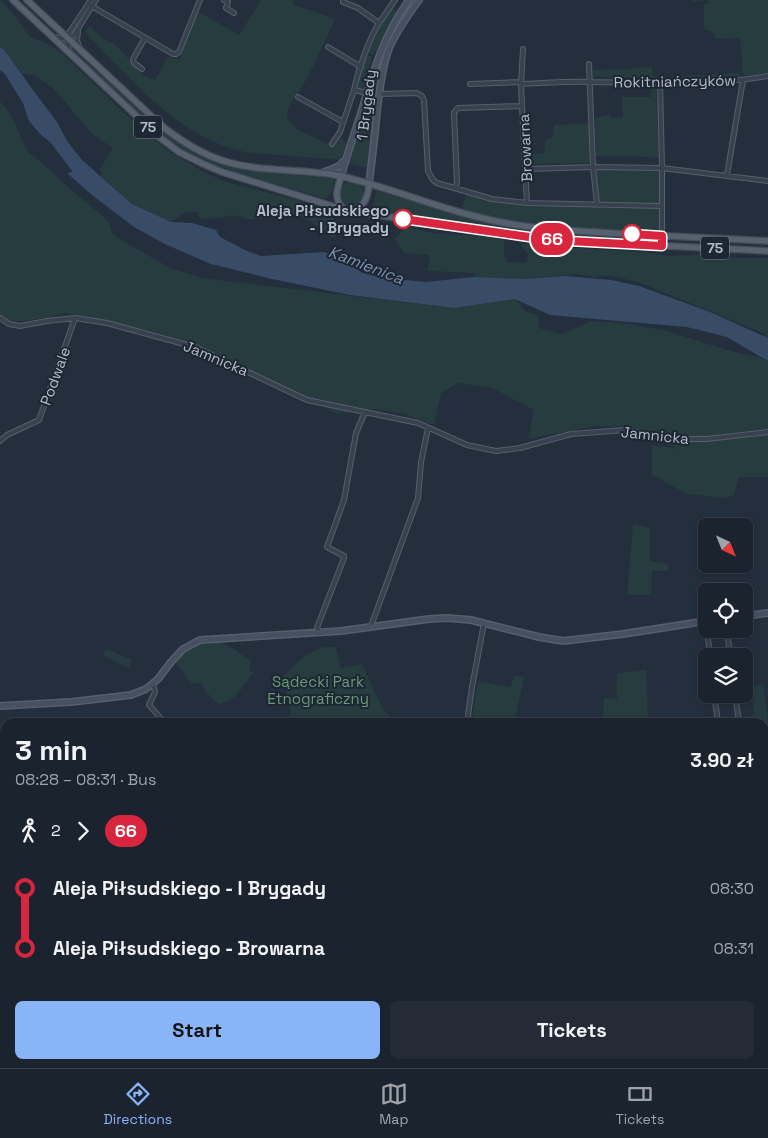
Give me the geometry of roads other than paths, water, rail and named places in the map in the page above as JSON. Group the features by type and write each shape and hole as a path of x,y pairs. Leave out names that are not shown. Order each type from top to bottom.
{"main road":[{"name":"75","path":"13,0 159,137 180,152 222,172 348,211 569,241 768,252"},
{"name":"75","path":"27,0 162,126 184,143 224,161 241,165 341,176 482,218 520,225 562,230 768,241"},
{"path":"341,176 338,201 348,211"},
{"name":"1 Brygady","path":"348,211 362,206 366,201 370,184"}],"street":[{"path":"50,36 55,38 74,35 90,6 91,0"},
{"path":"70,54 66,35 96,0"},
{"path":"90,6 176,54 179,52 200,0"},
{"path":"224,0 228,2 226,8 234,13"},
{"path":"343,0 343,2 358,8 379,22"},
{"path":"332,144 340,132 373,32 395,0"},
{"name":"1 Brygady","path":"341,176 386,38 409,0"},
{"name":"1 Brygady","path":"370,184 379,94 384,65 390,46 402,24 419,0"},
{"path":"78,30 77,40 82,53"},
{"path":"142,69 134,63 133,59 145,38"},
{"path":"328,47 361,67"},
{"path":"522,106 520,83 523,49"},
{"path":"590,64 593,167 597,204"},
{"name":"Rokitniańczyków","path":"470,84 660,83 743,80 768,76"},
{"path":"728,175 743,80"},
{"path":"660,83 662,246"},
{"path":"354,90 379,94"},
{"name":"Browarna","path":"379,94 417,93 422,96 424,100 428,171 437,183 492,199 527,203 522,106 458,108 456,110 454,114 457,183 455,188"},
{"path":"298,97 343,122"},
{"path":"318,173 332,170 341,165 347,156"},
{"path":"526,169 593,167 662,168 768,181"},
{"path":"527,203 662,206"},
{"name":"Jamnicka","path":"0,318 8,324 20,326 75,318 107,323 195,347 307,400 418,423 467,445 496,451 520,448 571,434 625,430 672,439 707,439 768,432"},
{"name":"Podwale","path":"0,441 7,435 39,420 75,318"},
{"path":"320,633 317,628 318,624 344,558 344,556 327,547 344,500 356,433 365,412"},
{"path":"371,626 418,498 421,462 428,428"},
{"path":"753,615 768,613"},
{"path":"0,706 71,702 131,695 146,689 158,679 182,649 200,640 320,633 448,618 484,623 563,641 698,623"},
{"path":"468,718 484,623"},
{"path":"153,683 155,692 149,705 160,718"},
{"path":"715,703 717,718"},
{"path":"736,703 738,718"}],"water":[{"path":"0,47 57,122 67,141 82,160 132,204 171,222 192,223 216,230 220,237 261,256 324,252 348,261 362,273 383,278 426,282 474,277 526,279 565,276 611,280 639,286 710,312 768,338 768,361 727,337 687,327 550,315 515,299 454,308 350,295 211,264 165,244 134,227 67,173 73,172 50,142 29,121 23,103 5,74 0,70"}],"place":[{"name":"Aleja Piłsudskiego - I Brygady","path":"403,219"}],"water label":[{"name":"Kamienica","path":"366,265"}],"park label":[{"name":"Sądecki Park Etnograficzny","path":"318,690"}]}
